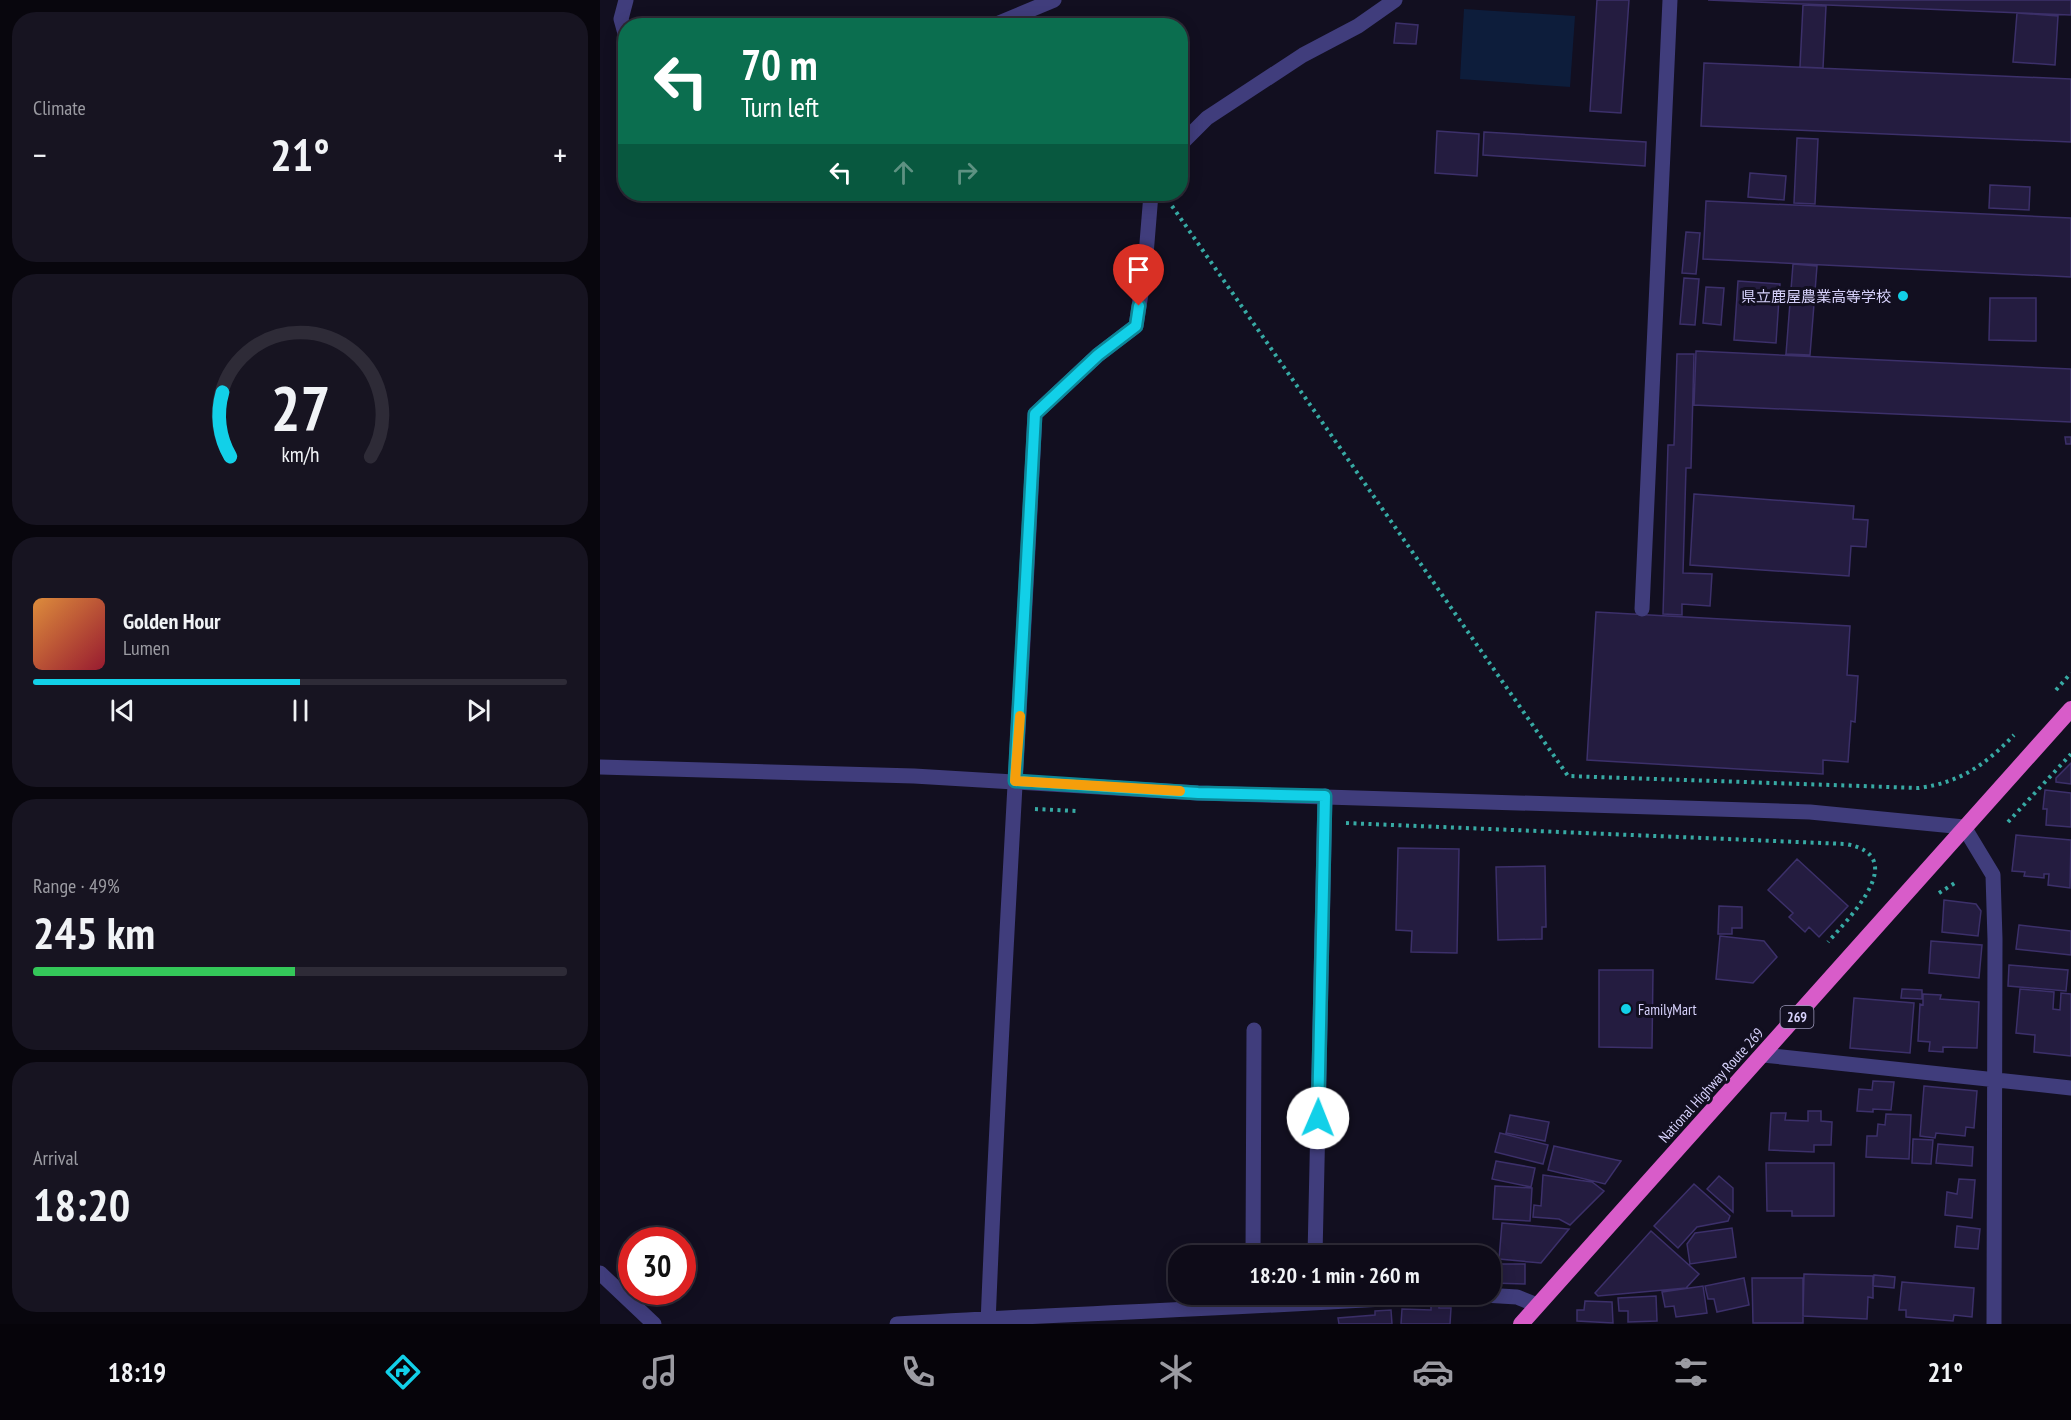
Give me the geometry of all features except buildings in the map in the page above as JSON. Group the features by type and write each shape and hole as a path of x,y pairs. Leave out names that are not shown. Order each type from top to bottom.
{"highway":[{"name":"National Highway Route 269","path":"1521,1324 2071,709"}],"street":[{"path":"622,18 626,0"},
{"path":"1011,18 1054,0"},
{"path":"1188,137 1207,118 1303,56 1358,26 1395,0"},
{"path":"1642,609 1670,0"},
{"path":"988,1321 999,1054 1035,414 1098,355 1136,326 1145,267 1150,201"},
{"path":"600,767 1015,781 1198,793 1810,812 1964,827 1994,875 1994,1324"},
{"path":"1315,1245 1325,796"},
{"path":"1253,1245 1254,1030"},
{"path":"1763,1055 2071,1088"},
{"path":"600,1273 654,1324"},
{"path":"1501,1296 1516,1297 1537,1305"},
{"path":"897,1324 1136,1317 1219,1305"}],"path":[{"path":"1170,203 1568,776 1919,788 1940,785 1968,774 1994,756 2016,732"},
{"path":"2055,691 2071,673"},
{"path":"2008,822 2071,754"},
{"path":"1345,823 1846,844 1861,847 1871,855 1875,866 1874,878 1866,897 1823,948"}],"water":[{"path":"1464,9 1575,16 1570,87 1460,79"}],"slow traffic":[{"path":"1020,716 1015,781 1180,791"}],"place":[{"name":"県立鹿屋農業高等学校","path":"1903,296"},
{"name":"FamilyMart","path":"1626,1009"}],"route":[{"path":"1139,306 1136,326 1098,355 1035,414 1015,781 1198,793 1325,796 1318,1118"}]}
